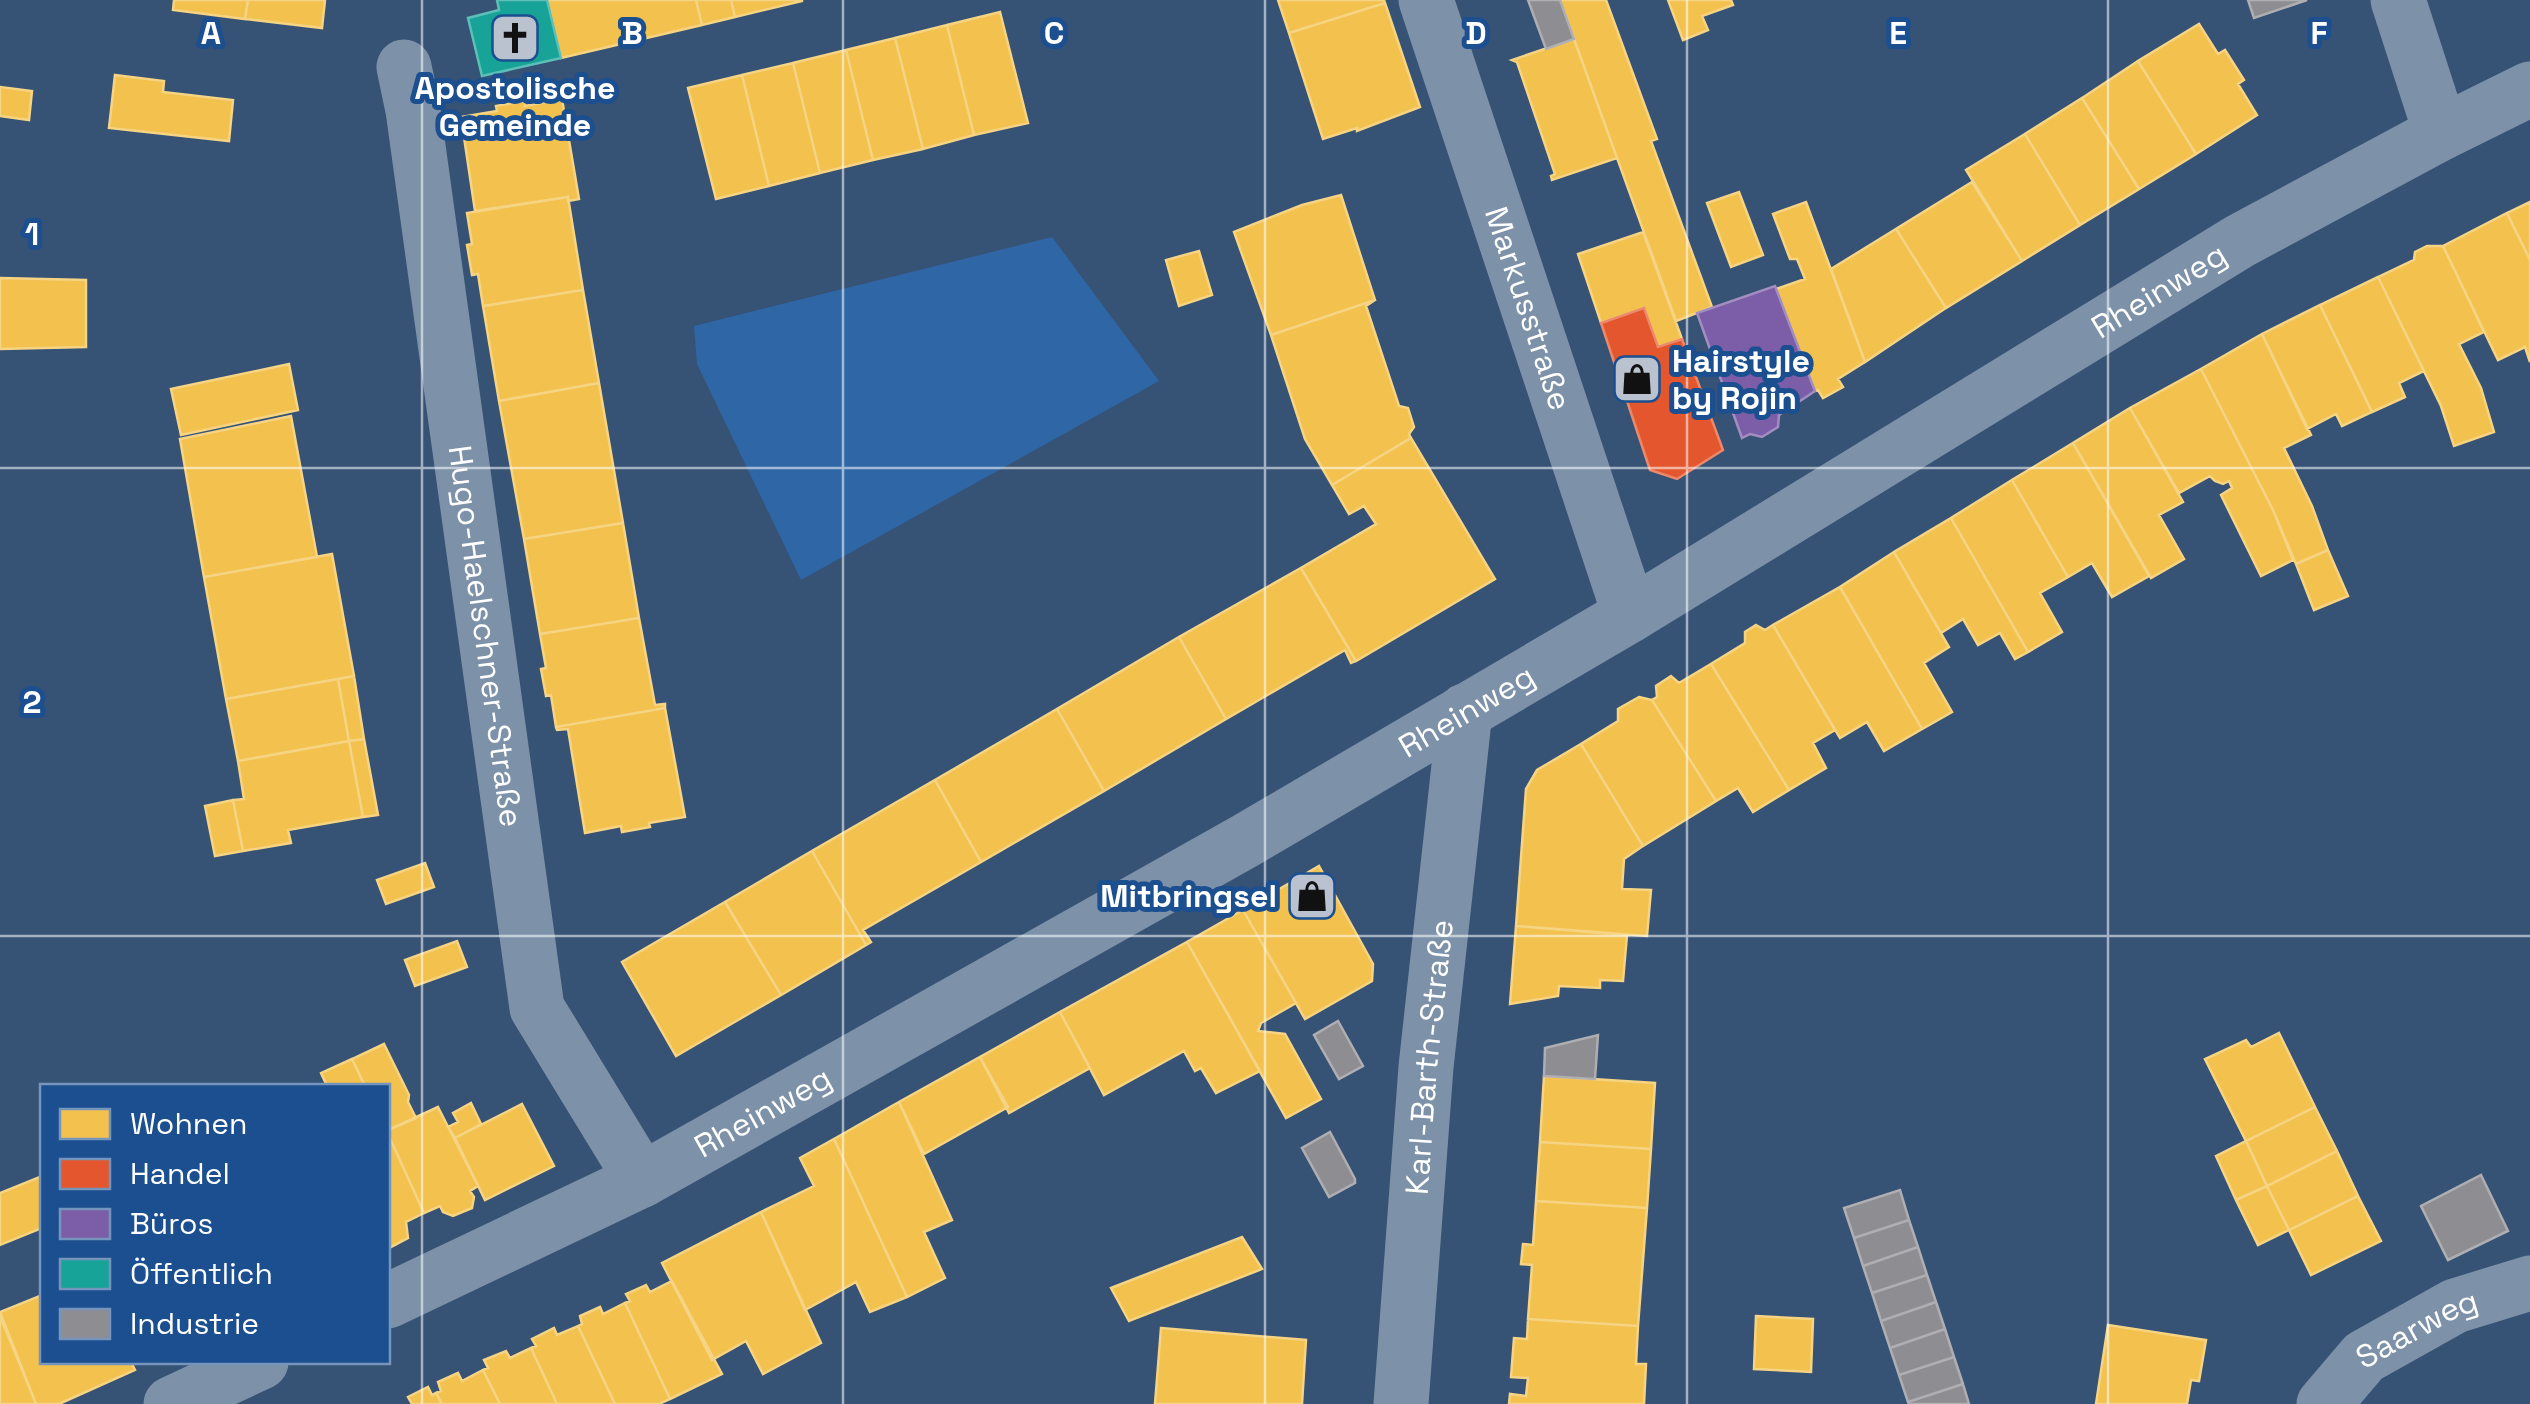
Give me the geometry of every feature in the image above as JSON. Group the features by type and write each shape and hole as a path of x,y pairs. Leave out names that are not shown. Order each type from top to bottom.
{"street":[{"name":"Markusstraße","path":"1426,0 1630,615"},
{"path":"2398,0 2440,132"},
{"name":"Hugo-Haelschner-Straße","path":"404,67 537,1008 642,1180"},
{"name":"Rheinweg","path":"390,1300 642,1180 1246,841 1630,615 2240,241 2440,132 2530,90"},
{"name":"Karl-Barth-Straße","path":"1401,1404 1426,1068 1464,710"},
{"name":"Saarweg","path":"2324,1404 2364,1356 2455,1306 2530,1284"},
{"path":"171,1404 256,1364"}],"shaded area":[{"path":"1052,237 1159,381 801,580 697,364 694,326"}],"building: Wohnen":[{"path":"174,0 248,0 245,19 173,10"},
{"path":"248,0 325,0 322,28 245,19"},
{"path":"547,0 696,0 702,25 561,58"},
{"path":"696,0 731,0 735,17 702,25"},
{"path":"731,0 802,0 802,1 735,17"},
{"path":"1278,0 1384,0 1385,3 1289,33"},
{"path":"1560,0 1606,0 1657,139 1651,141 1712,307 1676,321"},
{"path":"1668,0 1731,0 1733,5 1702,16 1708,30 1683,40"},
{"path":"1385,3 1420,107 1357,131 1323,139 1289,33"},
{"path":"1000,12 1028,123 974,135 947,25"},
{"path":"2199,24 2218,54 2225,50 2244,80 2238,84 2257,115 2196,154 2138,61"},
{"path":"947,25 974,135 923,149 895,38"},
{"path":"895,38 923,149 873,160 846,50"},
{"path":"1574,39 1617,158 1552,180 1555,174 1517,62 1512,60"},
{"path":"846,50 873,160 820,173 793,63"},
{"path":"2138,61 2196,154 2139,189 2082,98"},
{"path":"793,63 820,173 769,186 742,75"},
{"path":"115,75 164,81 163,92 233,100 229,141 109,128"},
{"path":"742,75 769,186 716,199 688,88"},
{"path":"0,87 32,91 29,120 0,116"},
{"path":"2082,98 2139,189 2080,225 2025,134"},
{"path":"562,99 579,199 568,201 568,197 475,211 461,117 497,111 496,106 525,101 525,106"},
{"path":"2025,134 2080,225 2022,261 1966,170"},
{"path":"1972,182 2022,261 1946,308 1896,229"},
{"path":"1739,192 1763,255 1731,267 1707,203"},
{"path":"1341,195 1375,300 1271,335 1234,232 1302,205"},
{"path":"568,197 583,290 483,306 478,274 472,275 467,213"},
{"path":"1806,202 1865,362 1838,379 1843,387 1823,398 1815,391 1776,289 1805,279 1797,259 1790,259 1773,214"},
{"path":"2530,202 2530,260 2507,213"},
{"path":"2507,213 2530,260 2530,362 2525,347 2498,360 2443,246"},
{"path":"1896,229 1946,308 1865,362 1831,269"},
{"path":"1643,232 1682,339 1658,347 1644,308 1601,323 1578,254"},
{"path":"2427,246 2443,246 2484,332 2459,344 2481,388 2494,432 2454,446 2441,406 2378,277 2414,260 2415,252"},
{"path":"1199,251 1212,295 1179,306 1166,260"},
{"path":"2378,277 2424,371 2399,383 2405,397 2372,412 2320,305"},
{"path":"0,278 86,280 86,347 0,349"},
{"path":"583,290 599,383 499,401 483,306"},
{"path":"1375,300 1366,306 1399,406 1408,408 1414,427 1411,438 1332,485 1305,439 1271,335"},
{"path":"2320,305 2372,412 2342,426 2336,414 2307,429 2262,334"},
{"path":"2262,334 2311,435 2284,448 2328,550 2296,564 2201,369"},
{"path":"289,364 298,410 181,435 171,389"},
{"path":"2201,369 2273,510 2293,560 2261,576 2221,495 2232,488 2229,481 2223,484 2210,476 2179,493 2130,408"},
{"path":"599,383 623,523 524,539 499,401"},
{"path":"2130,408 2183,502 2159,515 2184,559 2151,578 2073,443"},
{"path":"291,416 317,557 204,577 180,439"},
{"path":"1411,438 1495,579 1356,661 1301,568 1376,524 1364,506 1349,514 1332,485"},
{"path":"2073,443 2149,576 2112,597 2092,563 2068,577 2012,480"},
{"path":"2012,480 2068,577 2040,593 2062,632 2028,652 1951,518"},
{"path":"1951,518 2028,652 2015,659 2000,633 1978,645 1963,619 1941,633 1894,552"},
{"path":"623,523 639,618 540,634 524,539"},
{"path":"2328,550 2348,596 2314,610 2296,564"},
{"path":"1894,552 1949,647 1924,663 1952,712 1922,729 1840,587"},
{"path":"332,554 354,676 226,699 204,577"},
{"path":"1301,568 1356,661 1351,663 1345,650 1226,719 1179,637"},
{"path":"1840,587 1922,729 1884,751 1867,722 1840,738 1773,625"},
{"path":"639,618 655,705 665,704 665,708 556,727 551,695 546,696 541,669 546,668 540,634"},
{"path":"1756,625 1765,630 1773,625 1835,730 1813,743 1826,768 1789,790 1711,664 1745,643 1745,632"},
{"path":"1179,637 1226,719 1104,791 1057,709"},
{"path":"1711,664 1789,790 1753,812 1738,788 1716,801 1652,700 1657,697 1656,686 1671,676 1679,683"},
{"path":"354,676 364,739 349,741 338,679"},
{"path":"338,679 349,741 238,761 226,699"},
{"path":"1639,697 1652,700 1716,801 1643,846 1581,744 1618,721 1618,709"},
{"path":"665,708 685,817 622,832 621,826 585,833 568,729 556,727"},
{"path":"1057,709 1104,791 981,862 935,780"},
{"path":"364,739 378,815 363,817 349,741"},
{"path":"349,741 363,817 288,830 291,843 243,851 233,800 244,799 238,761"},
{"path":"1581,744 1643,846 1624,859 1622,889 1651,890 1647,936 1516,926 1526,789 1537,770"},
{"path":"935,780 981,862 863,930 871,942 866,945 812,851"},
{"path":"233,800 243,851 215,856 205,806"},
{"path":"812,851 866,945 781,995 725,902"},
{"path":"425,863 434,887 386,904 377,880"},
{"path":"1319,866 1373,964 1372,981 1305,1019 1243,910"},
{"path":"725,902 781,995 676,1056 622,962"},
{"path":"1243,910 1296,1003 1261,1023 1258,1031 1285,1034 1321,1099 1286,1118 1187,942"},
{"path":"1516,926 1627,935 1623,981 1600,980 1600,988 1559,986 1558,996 1510,1004"},
{"path":"457,941 467,967 415,986 405,960"},
{"path":"1187,942 1260,1071 1216,1093 1201,1068 1195,1071 1184,1051 1104,1095 1060,1012"},
{"path":"1060,1012 1090,1068 1009,1113 980,1057"},
{"path":"2279,1033 2315,1107 2246,1141 2205,1059 2246,1040 2251,1047"},
{"path":"384,1044 416,1118 390,1129 390,1084 364,1084 352,1059"},
{"path":"980,1057 1008,1107 924,1154 899,1102"},
{"path":"352,1059 364,1084 326,1084 321,1073"},
{"path":"1544,1076 1655,1083 1651,1149 1540,1142"},
{"path":"899,1102 952,1220 924,1232 945,1278 907,1297 834,1139"},
{"path":"471,1103 481,1124 455,1138 448,1127 458,1122 453,1113"},
{"path":"522,1104 554,1166 485,1200 455,1138"},
{"path":"438,1107 478,1186 470,1191 474,1197 472,1208 453,1216 440,1206 424,1213 390,1138 390,1129"},
{"path":"2315,1107 2337,1151 2267,1186 2246,1141"},
{"path":"390,1138 424,1213 406,1222 408,1238 391,1247"},
{"path":"834,1139 907,1297 870,1312 856,1282 805,1310 761,1212 814,1186 800,1158"},
{"path":"2246,1141 2267,1186 2236,1200 2216,1156"},
{"path":"1540,1142 1651,1149 1647,1208 1536,1201"},
{"path":"2337,1151 2358,1196 2289,1230 2267,1186"},
{"path":"40,1177 40,1229 0,1245 0,1193"},
{"path":"2267,1186 2289,1230 2258,1245 2236,1200"},
{"path":"2358,1196 2381,1241 2311,1275 2289,1230"},
{"path":"1536,1201 1647,1208 1638,1326 1528,1319 1532,1265 1521,1264 1523,1244 1533,1245"},
{"path":"761,1212 821,1343 763,1374 746,1341 712,1360 662,1263"},
{"path":"1242,1237 1262,1269 1129,1321 1111,1288"},
{"path":"672,1281 722,1374 670,1399 625,1303 630,1301 626,1294 646,1285 650,1292"},
{"path":"40,1296 40,1364 132,1364 135,1370 59,1404 36,1404 0,1312"},
{"path":"625,1303 670,1399 659,1404 615,1404 578,1326 582,1324 580,1316 600,1307 603,1314"},
{"path":"0,1316 36,1404 0,1404"},
{"path":"1756,1316 1813,1319 1811,1372 1754,1369"},
{"path":"1528,1319 1638,1326 1636,1364 1646,1364 1644,1404 1509,1404 1510,1394 1526,1396 1528,1378 1511,1377 1514,1338 1527,1339"},
{"path":"2108,1325 2206,1340 2199,1381 2191,1380 2187,1404 2096,1404"},
{"path":"578,1326 615,1404 557,1404 531,1348 536,1346 532,1339 554,1328 557,1335"},
{"path":"1161,1328 1306,1340 1302,1404 1155,1404"},
{"path":"531,1348 557,1404 500,1404 483,1370 488,1368 484,1360 506,1351 510,1358"},
{"path":"483,1370 500,1404 442,1404 436,1393 441,1391 438,1382 458,1373 462,1381"},
{"path":"428,1387 442,1404 412,1404 408,1397"}],"building: Handel":[{"path":"1644,308 1658,347 1682,339 1723,450 1677,479 1650,470 1601,323"}],"building: Büros":[{"path":"1775,286 1815,391 1779,415 1778,427 1762,437 1750,434 1742,438 1697,313"}],"building: Öffentlich":[{"name":"Apostolische Gemeinde","path":"497,0 547,0 561,58 482,76 468,18 499,10"}],"building: Industrie":[{"path":"1528,0 1560,0 1574,39 1546,49"},
{"path":"2248,0 2307,0 2254,18"},
{"path":"1338,1021 1363,1066 1339,1079 1314,1035"},
{"path":"1598,1035 1595,1079 1544,1076 1545,1048"},
{"path":"1330,1132 1355,1183 1329,1197 1302,1148"},
{"path":"2481,1175 2508,1231 2448,1260 2421,1206"},
{"path":"1900,1190 1909,1220 1854,1238 1844,1208"},
{"path":"1909,1220 1918,1247 1863,1266 1854,1238"},
{"path":"1918,1247 1927,1275 1872,1293 1863,1266"},
{"path":"1927,1275 1936,1302 1881,1321 1872,1293"},
{"path":"1936,1302 1945,1329 1890,1348 1881,1321"},
{"path":"1945,1329 1954,1357 1899,1375 1890,1348"},
{"path":"1954,1357 1963,1384 1908,1402 1899,1375"},
{"path":"1963,1384 1969,1404 1908,1402"}],"place":[{"name":"Apostolische Gemeinde","path":"515,38"},
{"name":"Hairstyle by Rojin","path":"1637,379"},
{"name":"Mitbringsel","path":"1312,896"}]}
